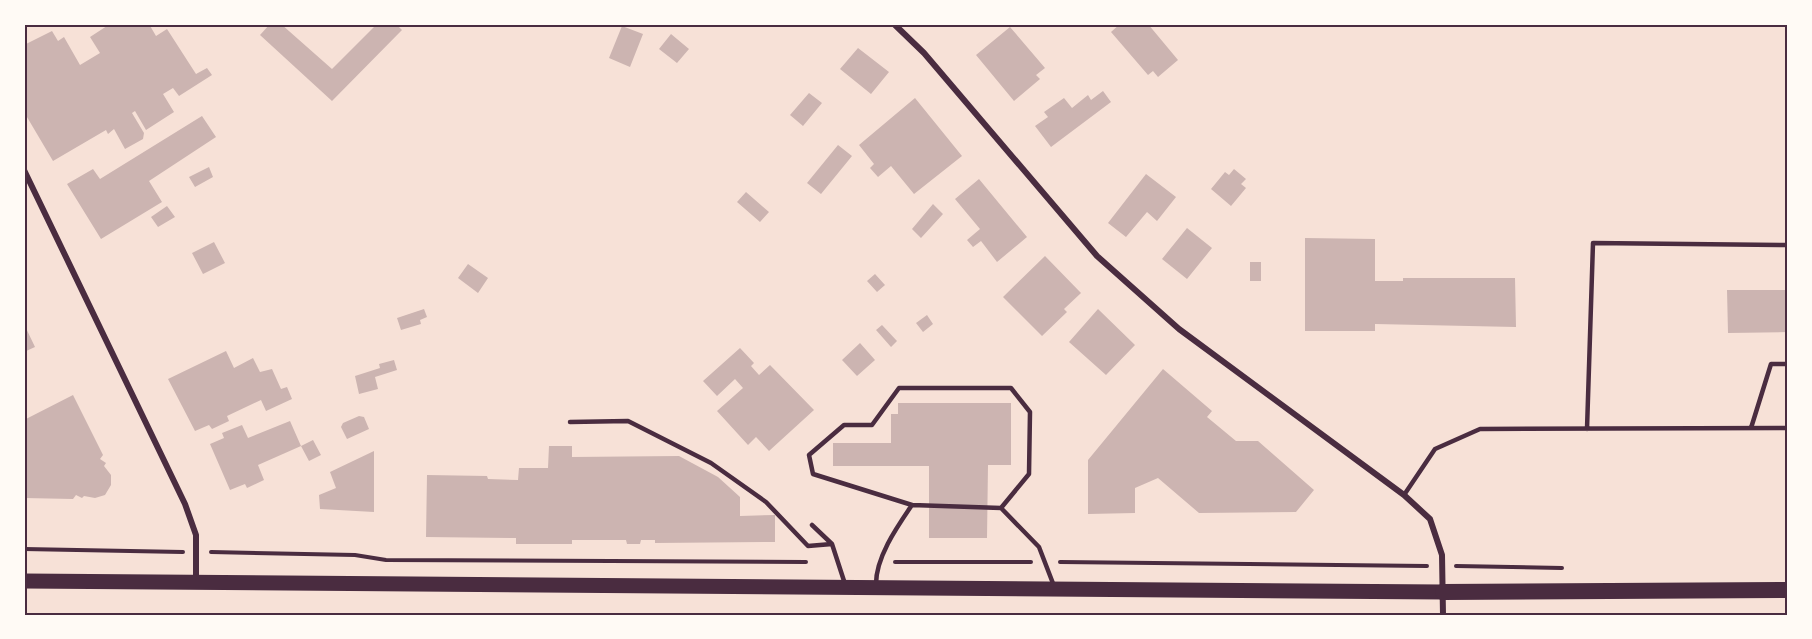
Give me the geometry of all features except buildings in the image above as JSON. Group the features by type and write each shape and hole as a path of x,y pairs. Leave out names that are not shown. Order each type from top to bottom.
{"highway":[{"path":"1443,592 1788,590"}],"main road":[{"path":"24,581 1443,592"}],"street":[{"path":"894,24 924,53 1097,256 1179,329 1404,495 1430,519 1442,555 1443,615"},
{"path":"24,170 186,504 196,535 196,583"}],"lane":[{"path":"1587,429 1593,243 1788,245"},
{"path":"1751,428 1771,364 1788,364"},
{"path":"1001,508 1029,474 1030,412 1011,388 899,388 872,425 844,425 809,455 813,474 912,505 1001,508 1038,547 1055,589"},
{"path":"570,422 628,421 738,480 782,518 808,546 832,544"},
{"path":"1404,495 1434,449 1480,429 1788,428"},
{"path":"876,587 876,572 896,528 912,505"},
{"path":"812,525 832,544 846,587"}],"path":[{"path":"24,549 197,552"},
{"path":"1442,566 1574,568"}]}
